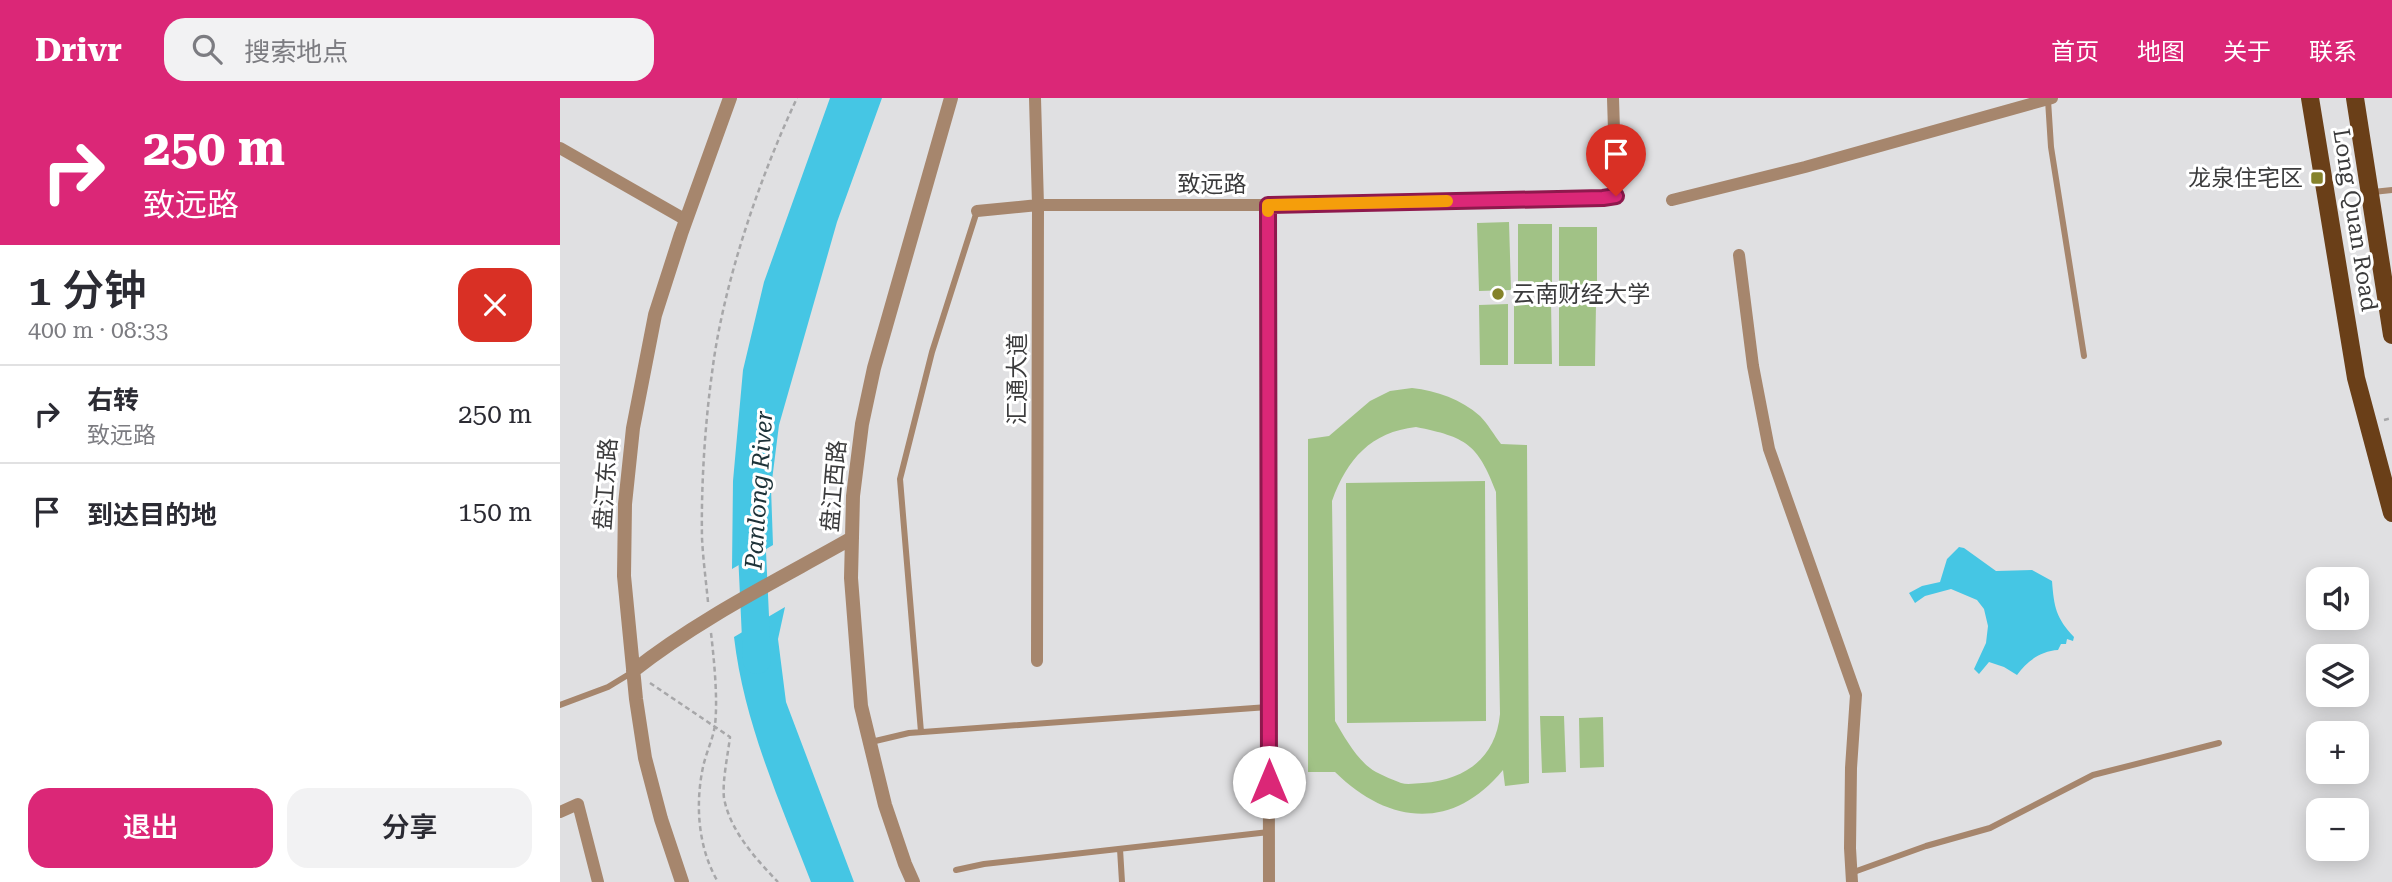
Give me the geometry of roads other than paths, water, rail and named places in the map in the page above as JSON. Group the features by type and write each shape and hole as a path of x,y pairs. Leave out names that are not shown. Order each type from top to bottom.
{"main road":[{"name":"Long Quan Road","path":"2310,98 2356,378 2392,513"},
{"name":"Long Quan Road","path":"2355,98 2392,335"}],"street":[{"name":"盘江东路","path":"682,882 661,820 645,758 624,576 625,504 633,428 655,315 730,98"},
{"name":"盘江西路","path":"913,882 885,805 861,706 851,578 853,496 860,436 874,368 951,98"},
{"name":"汇通大道","path":"1035,98 1038,205 1037,661"},
{"name":"致远路","path":"977,211 1038,205 1268,205 1590,199 1616,196 1613,98"},
{"path":"1672,200 1805,167 2049,98"},
{"path":"560,148 686,220"},
{"path":"1268,205 1269,882"},
{"path":"1739,255 1753,366 1769,449 1856,695 1851,768 1852,877"},
{"path":"633,671 659,650 713,617 852,538"},
{"path":"560,812 578,804 598,882"}],"lane":[{"path":"2049,98 2051,147 2084,356"},
{"path":"2369,193 2392,190"},
{"path":"921,732 900,480 932,352 977,211"},
{"path":"560,705 608,687 633,671"},
{"path":"871,743 921,732 1268,706"},
{"path":"1852,877 1926,846 1990,828 2093,775 2219,743"},
{"path":"956,870 984,864 1269,832"},
{"path":"1120,849 1122,882"}],"water":[{"path":"830,98 882,98 837,222 779,425 771,488 773,545 732,569 733,481 743,370 764,282"},
{"path":"1959,547 1996,571 2032,570 2052,581 2057,612 2074,637 2073,641 2067,639 2066,644 2061,644 2058,650 2035,658 2017,675 1989,662 1979,674 1974,669 1986,643 1988,626 1984,609 1977,600 1951,589 1925,596 1915,603 1909,593 1922,586 1940,582 1947,559"},
{"path":"785,607 778,639 786,702 854,882 811,882 765,762 746,700 734,637"}],"waterway":[{"name":"Panlong River","path":"754,519 752,552 757,660"}],"place":[{"name":"龙泉住宅区","path":"2317,178"},
{"name":"云南财经大学","path":"1498,294"}]}
